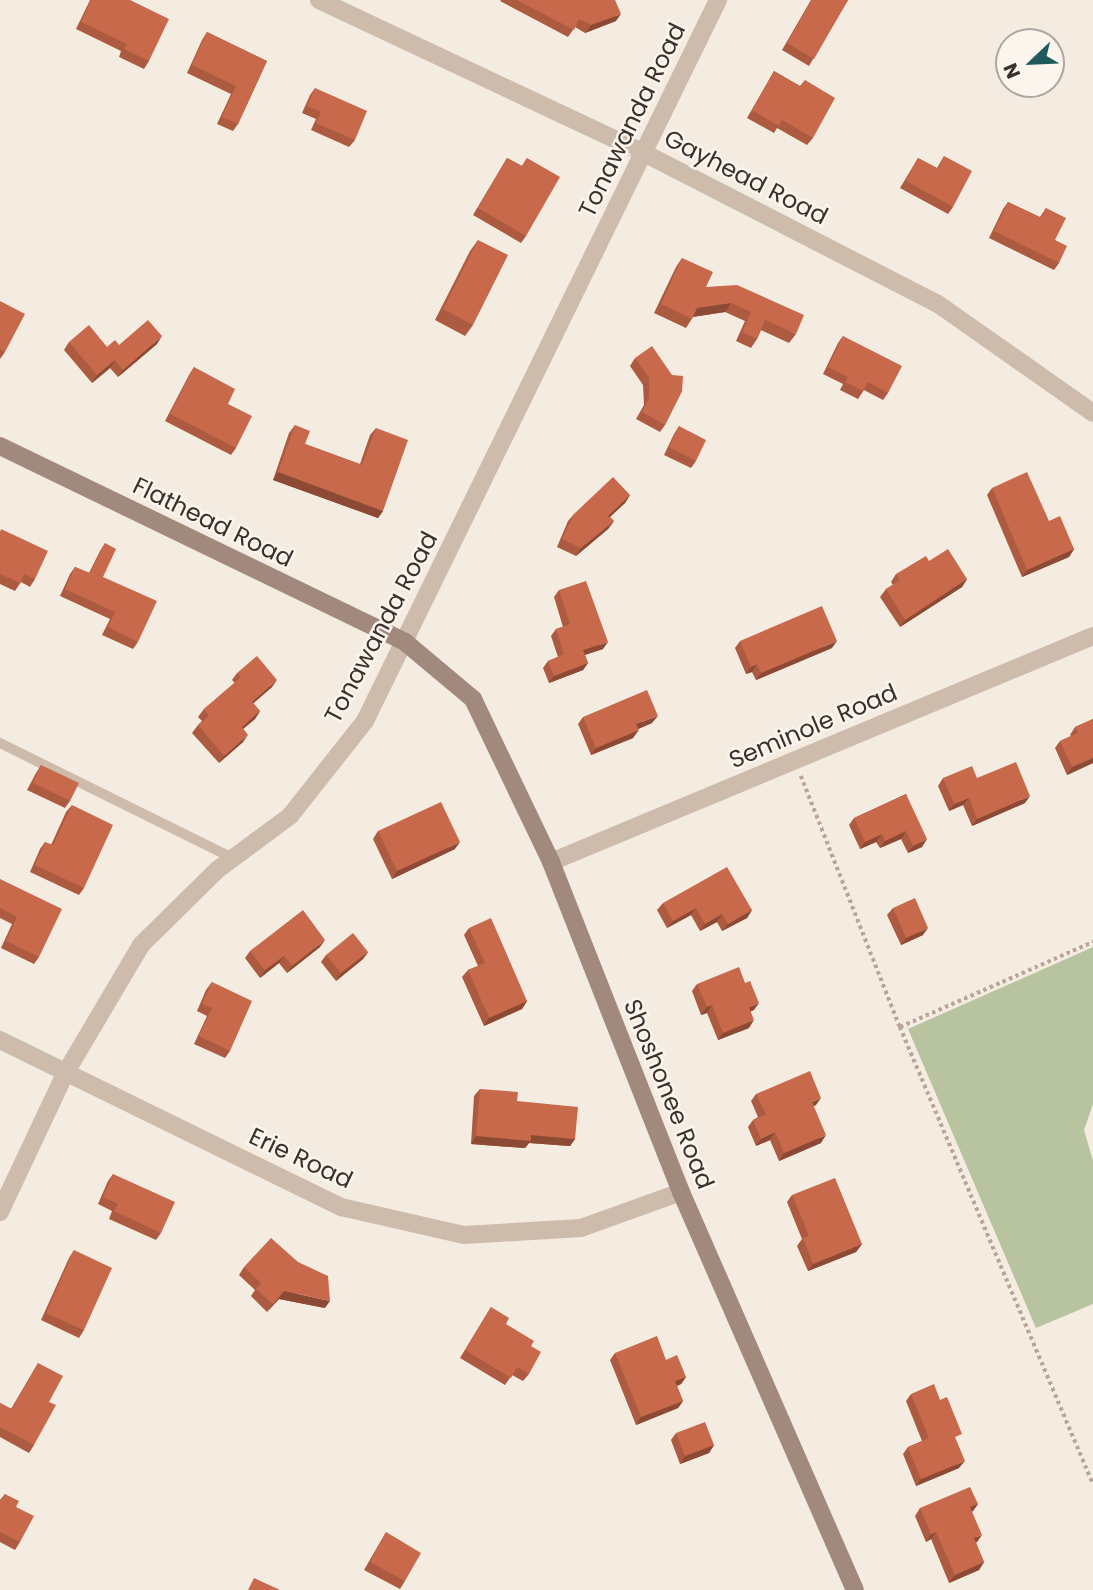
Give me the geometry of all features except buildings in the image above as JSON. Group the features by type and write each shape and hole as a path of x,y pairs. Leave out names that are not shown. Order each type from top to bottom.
{"street":[{"name":"Gayhead Road","path":"319,0 644,153 938,304 1093,413"},
{"name":"Tonawanda Road","path":"0,1212 66,1072 141,945 233,858 290,816 365,721 718,0"},
{"name":"Flathead Road","path":"0,446 405,642"},
{"name":"Seminole Road","path":"551,862 1093,636"},
{"name":"Shoshonee Road","path":"405,642 473,699 551,862 681,1192 855,1590"},
{"name":"Erie Road","path":"0,1040 341,1206 464,1235 581,1228 681,1192"}],"lane":[{"path":"0,743 233,858"}],"path":[{"path":"794,760 900,1027 1093,1483"},
{"path":"900,1027 1093,942"}],"green space":[{"path":"1093,947 1093,1104 1084,1130 1093,1161 1093,1304 1036,1328 908,1029"}]}
